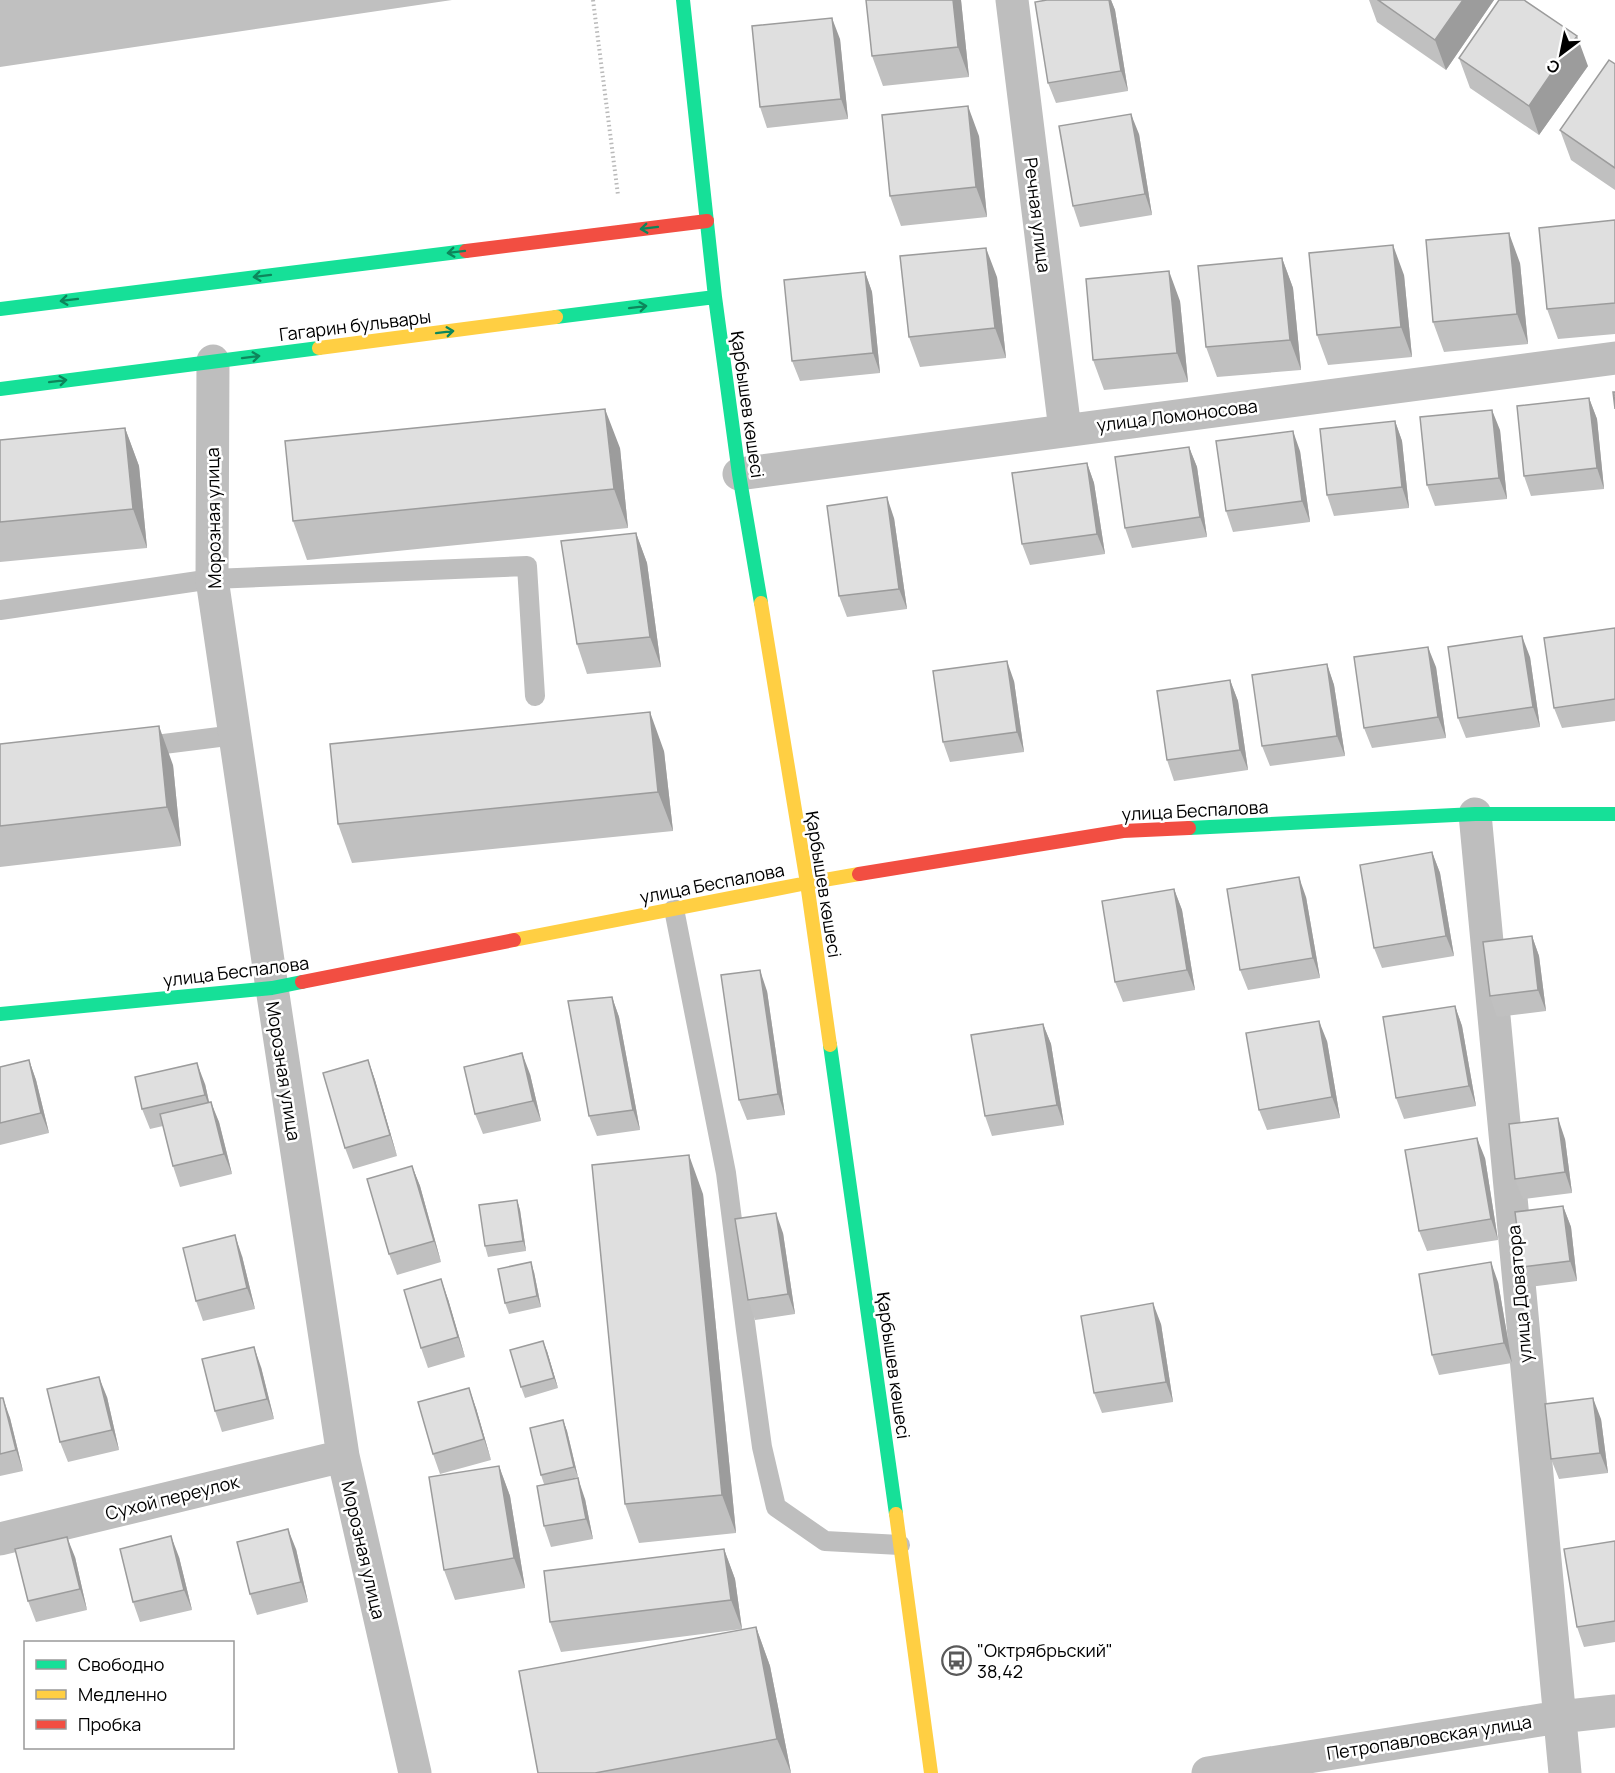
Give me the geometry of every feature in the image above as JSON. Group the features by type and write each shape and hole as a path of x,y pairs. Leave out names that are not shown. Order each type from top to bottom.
{"main road":[{"name":"Қарбышев көшесі","path":"683,0 716,297 740,474 807,883 868,1305 931,1773"},
{"path":"0,309 707,221"},
{"name":"Гагарин бульвары","path":"0,389 716,297"},
{"name":"улица Беспалова","path":"0,1014 272,988 807,883 1123,831 1475,814 1615,814"}],"street":[{"name":"Речная улица","path":"1012,0 1065,430"},
{"name":"улица Ломоносова","path":"740,474 1615,358"},
{"name":"Морозная улица","path":"213,362 212,579 343,1456 415,1773"},
{"name":"улица Доватора","path":"1475,814 1564,1773"},
{"name":"Сухой переулок","path":"0,1539 343,1456"},
{"name":"Петропавловская улица","path":"1208,1773 1559,1717 1615,1711"}],"lane":[{"path":"0,610 212,579 527,566 536,696"},
{"path":"117,749 235,735"},
{"path":"674,909 726,1173 762,1447 777,1507 825,1541 900,1545"}],"path":[{"path":"593,0 623,231"}],"building":[{"path":"866,0 953,0 958,47 872,56"},
{"path":"1109,0 1121,71 1048,83 1035,2"},
{"path":"1378,0 1463,0 1435,40"},
{"path":"1499,0 1524,0 1577,36 1529,106 1459,58"},
{"path":"832,18 841,99 760,107 752,26"},
{"path":"1609,60 1615,64 1615,168 1560,130"},
{"path":"968,106 976,187 890,196 882,115"},
{"path":"1131,114 1145,194 1073,206 1059,126"},
{"path":"1615,220 1615,303 1547,309 1539,228"},
{"path":"1509,233 1517,314 1433,322 1426,240"},
{"path":"1393,245 1401,327 1317,335 1309,253"},
{"path":"986,248 995,328 909,337 900,256"},
{"path":"1282,258 1290,340 1206,347 1198,266"},
{"path":"1169,271 1177,353 1093,360 1086,279"},
{"path":"865,272 873,353 792,361 784,280"},
{"path":"1589,398 1597,468 1524,476 1517,406"},
{"path":"605,409 614,489 293,521 285,441"},
{"path":"1492,410 1499,478 1427,485 1420,417"},
{"path":"1395,421 1402,487 1327,495 1320,429"},
{"path":"125,428 133,509 0,522 0,440"},
{"path":"1293,431 1302,501 1226,511 1216,441"},
{"path":"1189,447 1200,517 1125,528 1115,457"},
{"path":"1087,463 1097,534 1022,544 1012,473"},
{"path":"887,497 899,589 839,596 827,506"},
{"path":"636,533 650,637 577,644 561,541"},
{"path":"1615,628 1615,699 1554,708 1544,638"},
{"path":"1522,636 1533,707 1458,718 1448,647"},
{"path":"1428,647 1438,717 1364,728 1354,657"},
{"path":"1007,661 1017,732 943,742 933,671"},
{"path":"1327,664 1337,736 1262,746 1252,675"},
{"path":"1230,680 1240,750 1167,760 1157,691"},
{"path":"650,712 658,792 338,824 330,744"},
{"path":"159,726 167,807 0,826 0,744"},
{"path":"1432,852 1446,936 1374,948 1360,865"},
{"path":"1299,877 1313,958 1240,970 1227,889"},
{"path":"1174,889 1187,970 1115,982 1102,901"},
{"path":"1532,936 1538,990 1490,996 1483,942"},
{"path":"760,970 778,1094 739,1100 721,975"},
{"path":"612,997 633,1110 589,1116 568,1001"},
{"path":"1455,1006 1469,1086 1396,1098 1383,1017"},
{"path":"1319,1021 1332,1097 1259,1110 1246,1033"},
{"path":"1043,1024 1057,1105 985,1116 971,1035"},
{"path":"522,1053 533,1101 475,1114 464,1067"},
{"path":"29,1060 41,1113 0,1123 0,1067"},
{"path":"368,1060 390,1135 345,1148 323,1073"},
{"path":"197,1063 205,1095 142,1109 135,1077"},
{"path":"211,1102 224,1154 173,1166 160,1114"},
{"path":"1558,1118 1565,1172 1515,1179 1509,1124"},
{"path":"1477,1138 1491,1219 1419,1231 1405,1150"},
{"path":"689,1155 722,1495 625,1504 592,1165"},
{"path":"412,1166 434,1241 389,1254 367,1179"},
{"path":"517,1200 523,1241 485,1246 479,1205"},
{"path":"1563,1206 1570,1261 1522,1267 1515,1212"},
{"path":"776,1213 788,1294 748,1300 735,1219"},
{"path":"235,1235 247,1288 196,1301 183,1248"},
{"path":"531,1262 537,1296 505,1303 498,1269"},
{"path":"1491,1262 1504,1343 1432,1355 1419,1274"},
{"path":"441,1279 458,1337 421,1348 404,1290"},
{"path":"1153,1303 1166,1382 1094,1393 1081,1316"},
{"path":"543,1341 554,1378 521,1387 510,1350"},
{"path":"254,1347 267,1399 215,1411 202,1359"},
{"path":"99,1377 112,1430 60,1442 47,1389"},
{"path":"469,1388 484,1439 433,1454 418,1402"},
{"path":"0,1398 3,1398 16,1450 0,1454"},
{"path":"1593,1398 1600,1453 1551,1459 1545,1404"},
{"path":"563,1420 574,1467 541,1475 530,1428"},
{"path":"499,1466 514,1558 444,1570 429,1477"},
{"path":"578,1478 586,1519 544,1526 537,1486"},
{"path":"288,1529 301,1582 250,1594 237,1542"},
{"path":"171,1536 184,1590 133,1602 120,1549"},
{"path":"67,1537 80,1589 28,1601 15,1549"},
{"path":"1615,1541 1615,1621 1577,1627 1564,1549"},
{"path":"724,1549 731,1600 550,1622 544,1571"},
{"path":"756,1627 777,1739 595,1773 538,1773 519,1671"}],"traffic: fast":[{"path":"683,0 715,297 739,474 761,603"},
{"path":"0,309 466,251"},
{"path":"556,317 715,297"},
{"path":"0,389 319,348"},
{"path":"1189,828 1475,814 1615,814"},
{"path":"0,1014 272,988 302,982"},
{"path":"830,1045 896,1514"}],"traffic: slow":[{"path":"319,348 556,317"},
{"path":"761,603 807,883 830,1045"},
{"path":"514,940 859,874"},
{"path":"896,1514 931,1773"}],"traffic: jam":[{"path":"466,251 707,221"},
{"path":"859,874 1123,831 1189,828"},
{"path":"302,982 514,940"}],"place":[{"name":"\"Октрябрьский\" 38,42","path":"956,1660"}]}
